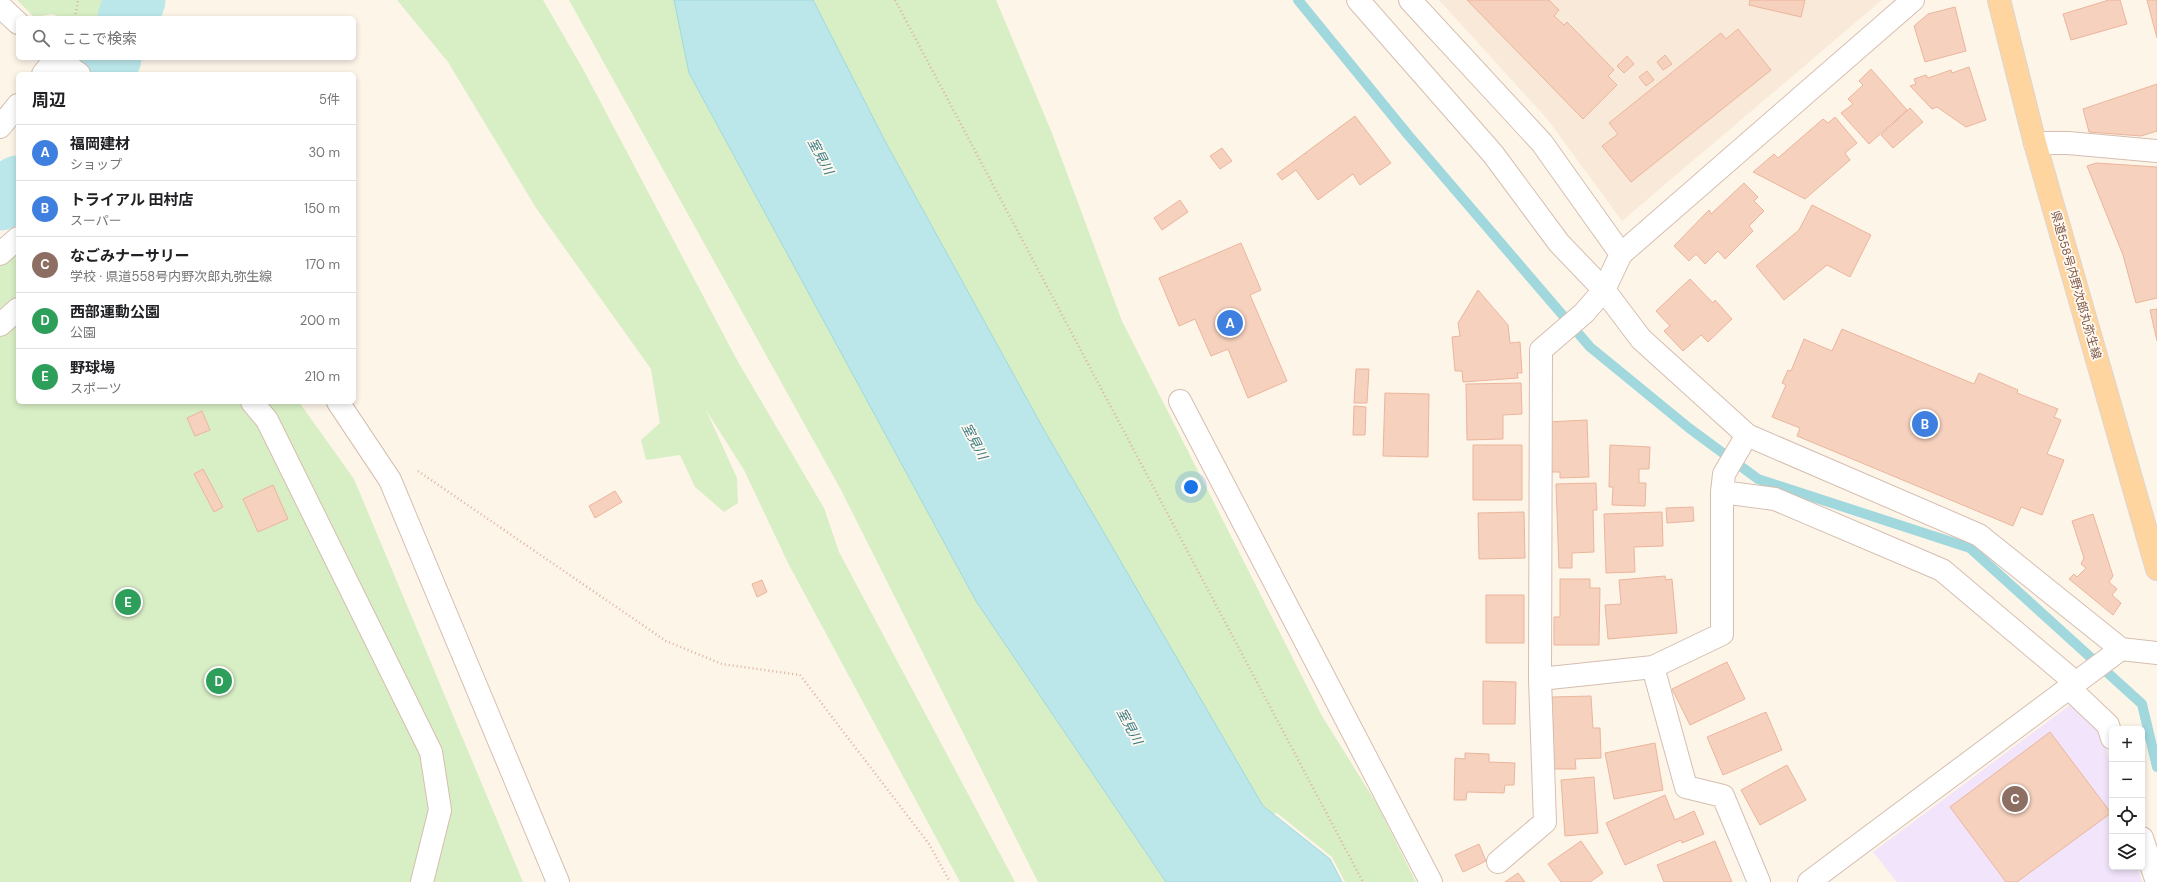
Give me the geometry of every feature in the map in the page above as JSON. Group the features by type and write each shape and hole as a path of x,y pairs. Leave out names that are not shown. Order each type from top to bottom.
{"main road":[{"name":"県道558号内野次郎丸弥生線","path":"1999,0 2035,143 2157,569"}],"street":[{"path":"1358,0 1492,154 1559,243 1604,290 1641,339 1747,435 1979,535 2121,649 2157,653"},
{"path":"1410,0 1542,143 1621,254"},
{"path":"1498,862 1545,822 1540,679 1541,350 1584,313 1604,290 1621,254 1913,0"},
{"path":"0,6 16,21"},
{"path":"45,72 55,60"},
{"path":"60,60 76,72"},
{"path":"0,127 16,107"},
{"path":"2035,143 2068,143 2157,151"},
{"path":"0,254 16,240"},
{"path":"0,325 16,311"},
{"path":"1180,401 1432,882"},
{"path":"254,404 267,420 431,752 440,810 422,882"},
{"path":"339,404 390,480 558,882"},
{"path":"1540,679 1653,667 1722,634 1723,483 1747,435"},
{"path":"1723,483 1775,499 1942,570 2076,683 2109,728"},
{"path":"1809,882 2121,649"},
{"path":"1653,667 1686,787 1723,796 1759,882"},
{"path":"2145,847 2157,882"}],"path":[{"path":"75,16 78,0"},
{"path":"895,0 1363,882"},
{"path":"416,470 666,641 722,664 800,675 929,844 950,882"}],"shaded area":[{"path":"1439,0 1882,0 1622,221 1548,120"},
{"path":"2070,705 2101,730 2109,759 2109,870 2139,870 2142,882 1897,882 1873,852"}],"green space":[{"path":"17,0 120,0 111,16 56,16 53,14 33,16"},
{"path":"397,0 543,0 583,69 737,360 824,508 839,552 1015,882 960,882 789,565 744,470 706,410 737,478 738,503 724,512 695,487 680,455 646,460 641,440 660,423 651,369 536,208 448,62"},
{"path":"569,0 690,0 1181,882 1038,882 841,490"},
{"path":"796,0 996,0 1052,133 1122,321 1322,716 1378,806 1416,882 1345,882 1332,857 1277,813 1249,820"},
{"path":"16,231 16,404 300,404 354,479 523,882 0,882 0,244"}],"water":[{"name":"室見川","path":"674,0 813,0 885,141 1043,428 1263,806 1330,859 1342,882 1166,882 976,601 689,73"}],"building":[{"path":"1467,0 1549,0 1559,10 1554,16 1564,25 1567,22 1614,70 1608,76 1617,85 1583,119"},
{"path":"1750,0 1805,0 1801,17 1749,5"},
{"path":"2109,0 2120,0 2127,24 2071,40 2063,14"},
{"path":"2147,0 2157,0 2157,38"},
{"path":"1955,7 1966,51 1925,62 1914,26 1928,14"},
{"path":"1738,29 1771,70 1631,182 1602,146 1618,134 1609,123 1721,33 1726,39"},
{"path":"1665,55 1672,64 1663,70 1657,62"},
{"path":"1627,56 1634,64 1624,73 1617,66"},
{"path":"1969,67 1986,120 1966,127 1937,107 1932,109 1910,86 1916,84 1914,79 1926,75 1928,78 1951,70 1952,73"},
{"path":"1871,69 1907,110 1869,144 1841,113 1853,104 1848,99 1863,85 1859,81"},
{"path":"1647,71 1654,80 1646,86 1639,77"},
{"path":"2157,84 2157,131 2141,136 2089,132 2083,109"},
{"path":"1910,108 1923,122 1893,148 1881,135"},
{"path":"1355,116 1391,163 1360,185 1353,174 1318,200 1296,170 1282,180 1277,174"},
{"path":"1835,117 1857,143 1845,153 1850,160 1805,199 1753,172 1774,154 1778,158 1823,119 1828,123"},
{"path":"1222,148 1232,161 1220,169 1210,156"},
{"path":"2096,163 2157,167 2157,298 2136,303 2123,255 2087,166"},
{"path":"1744,183 1758,197 1754,201 1764,211 1749,226 1753,231 1725,259 1718,251 1705,264 1696,254 1689,261 1674,246 1709,210 1711,214"},
{"path":"1180,200 1188,212 1162,230 1154,218"},
{"path":"1812,205 1871,235 1850,277 1827,265 1784,300 1756,266 1799,230"},
{"path":"1241,243 1261,290 1250,295 1287,381 1248,398 1228,349 1211,356 1195,319 1179,326 1159,278"},
{"path":"1690,279 1713,303 1715,300 1732,319 1708,342 1701,335 1683,351 1664,331 1670,326 1656,311"},
{"path":"1478,290 1508,325 1510,343 1520,342 1522,373 1517,373 1518,378 1463,382 1462,371 1455,371 1452,337 1460,336 1458,323"},
{"path":"2157,309 2157,341 2150,310"},
{"path":"1842,329 1974,384 1979,373 2018,390 2017,393 2058,409 2054,417 2061,420 2047,454 2064,460 2042,515 2021,507 2013,526 1797,436 1800,428 1772,417 1786,385 1782,383 1788,370 1791,371 1804,339 1832,351"},
{"path":"1356,369 1369,369 1367,403 1354,403"},
{"path":"1521,383 1522,414 1503,415 1503,439 1467,440 1466,384"},
{"path":"1385,393 1429,394 1428,457 1383,456"},
{"path":"1354,406 1366,407 1365,435 1353,435"},
{"path":"202,411 210,430 195,436 187,418"},
{"path":"1587,420 1589,477 1560,478 1560,472 1550,472 1548,422"},
{"path":"1473,445 1522,445 1522,500 1473,500"},
{"path":"1610,445 1650,447 1649,469 1639,469 1639,483 1646,483 1645,506 1612,505 1613,487 1609,487"},
{"path":"203,469 223,507 214,512 194,474"},
{"path":"1596,483 1597,510 1593,510 1594,552 1572,553 1572,568 1559,568 1556,484"},
{"path":"273,485 288,519 258,532 243,499"},
{"path":"615,491 622,502 595,518 589,506"},
{"path":"1693,507 1694,521 1667,523 1666,508"},
{"path":"1524,512 1525,558 1479,559 1478,513"},
{"path":"1662,512 1663,546 1634,547 1635,572 1606,573 1604,514"},
{"path":"2093,514 2113,576 2109,582 2117,589 2112,595 2121,603 2113,615 2069,579 2074,574 2077,577 2086,568 2081,564 2084,558 2072,521"},
{"path":"1665,576 1666,580 1672,579 1677,633 1608,639 1605,605 1621,604 1619,580"},
{"path":"1560,579 1590,579 1590,588 1600,588 1599,645 1554,645 1554,617 1560,617"},
{"path":"762,580 767,592 757,597 752,584"},
{"path":"1486,595 1524,595 1524,643 1486,643"},
{"path":"1727,662 1745,699 1690,725 1672,689"},
{"path":"1483,681 1516,682 1515,724 1483,724"},
{"path":"1591,696 1593,728 1600,728 1601,758 1575,759 1576,769 1554,769 1552,697"},
{"path":"1766,712 1782,750 1723,775 1707,737"},
{"path":"2050,732 2109,810 2109,814 2017,882 2006,882 1950,807"},
{"path":"1655,743 1663,790 1614,799 1605,753"},
{"path":"1465,753 1489,754 1489,762 1515,763 1514,785 1505,785 1504,793 1467,792 1466,800 1454,800 1455,758 1465,759"},
{"path":"1787,765 1806,800 1760,825 1741,790"},
{"path":"1594,777 1598,833 1565,836 1561,780"},
{"path":"1665,795 1675,820 1694,811 1704,834 1682,843 1681,840 1625,865 1606,823"},
{"path":"1581,841 1603,873 1590,882 1561,882 1548,864"},
{"path":"1715,841 1732,882 1664,882 1657,865"},
{"path":"1479,844 1486,861 1463,872 1455,855"},
{"path":"1518,873 1525,882 1505,882"}],"waterway":[{"path":"129,16 135,0"},
{"path":"1298,0 1409,136 1590,347 1689,428 1758,479 1970,548 2142,704 2157,767"},
{"path":"104,72 110,60"},
{"path":"0,200 16,188"}],"place":[{"name":"福岡建材","path":"1230,323"},
{"name":"トライアル 田村店","path":"1925,424"},
{"name":"野球場","path":"128,602"},
{"name":"西部運動公園","path":"219,681"},
{"name":"なごみナーサリー","path":"2015,799"}]}
